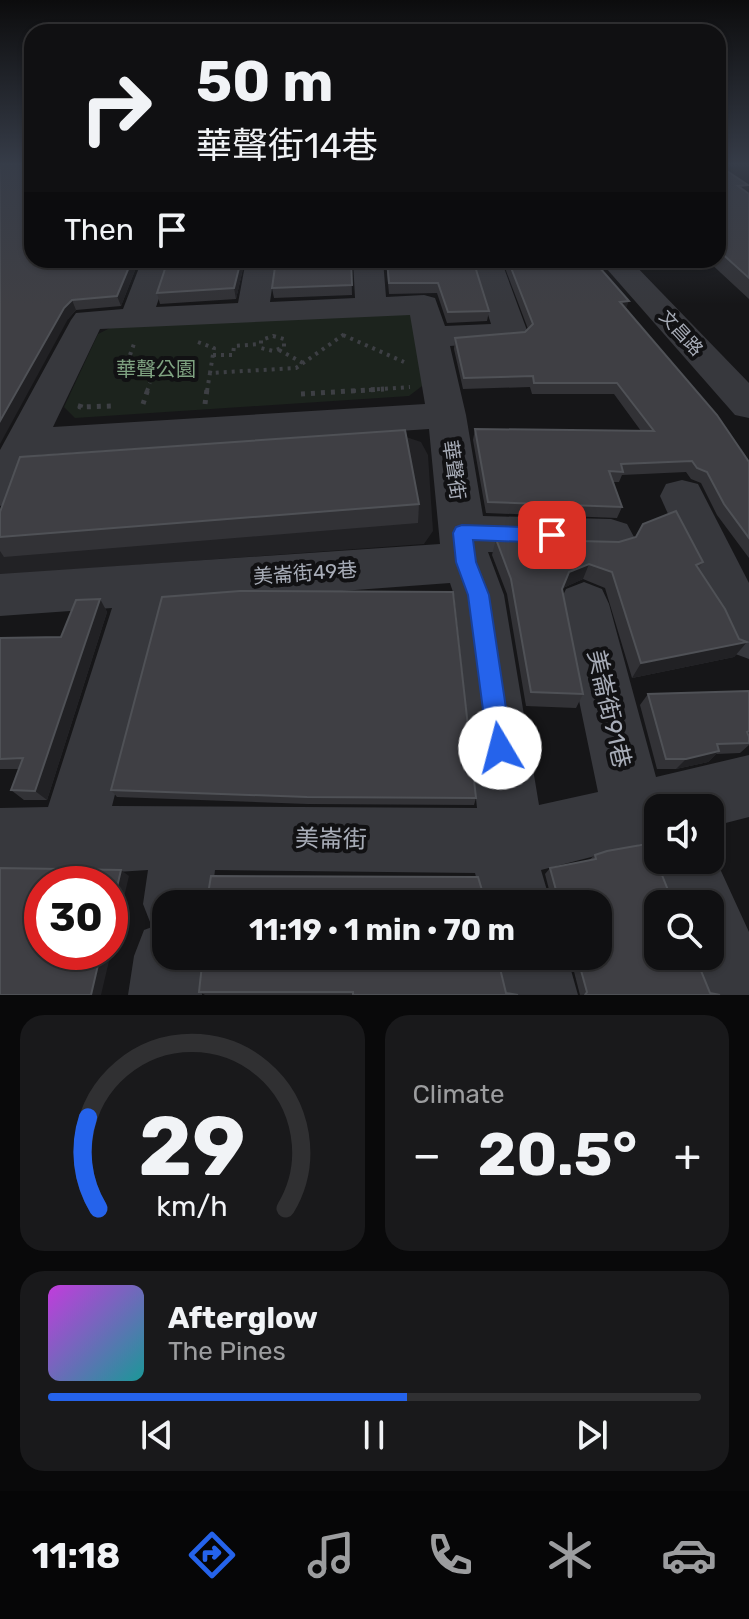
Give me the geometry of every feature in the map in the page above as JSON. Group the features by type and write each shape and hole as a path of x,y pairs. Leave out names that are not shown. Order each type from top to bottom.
{"street":[{"path":"136,328 155,268"},
{"path":"253,311 260,268"},
{"path":"362,318 367,268"},
{"path":"0,490 28,442 88,320 136,328 253,311 362,318 422,335 511,333 489,268"},
{"name":"文昌路","path":"621,268 749,406"},
{"name":"華聲街","path":"422,335 447,415 464,547 479,595 506,841 515,890"},
{"path":"28,442 447,415"},
{"path":"682,496 749,636"},
{"name":"美崙街49巷","path":"0,595 144,585 464,547 611,537"},
{"path":"70,842 144,585"},
{"name":"美崙街91巷","path":"584,604 649,794"},
{"name":"美崙街","path":"716,794 749,786"},
{"name":"美崙街","path":"0,841 70,842 186,837 506,841 556,835 644,812"},
{"path":"179,890 186,837"},
{"path":"724,959 739,995"},
{"path":"165,995 168,970"},
{"path":"535,970 541,995"}],"path":[{"path":"210,373 296,368 362,318"},
{"path":"130,355 136,328"},
{"path":"190,401 206,400 214,348 202,342 190,342 192,335"},
{"path":"343,335 400,362 422,335"},
{"path":"213,355 233,355 234,346 260,344 266,338 279,337 286,343 279,350"},
{"path":"260,344 266,351 279,350 303,363"},
{"path":"150,383 143,404 159,403"},
{"path":"286,395 415,387"},
{"path":"86,394 80,407 112,406"}],"shaded area":[{"path":"403,436 421,442 428,455 433,531 424,544 0,575 0,516"}],"green space":[{"name":"華聲公園","path":"407,311 417,316 426,383 409,396 75,418 64,407 98,334 110,328"}],"building":[{"path":"0,211 24,211 24,268 129,268 117,296 72,300 64,308 0,421"},
{"path":"726,211 749,211 749,278 726,257"},
{"path":"165,268 239,268 234,288 157,293"},
{"path":"275,268 351,268 352,285 272,288"},
{"path":"388,268 476,268 489,311 448,312 438,283 389,283"},
{"path":"511,268 600,268 629,301 620,302 717,415 749,462 749,538 724,504 707,472 697,468 692,461 621,464 623,472 609,471 622,507 488,502 475,429 654,431 617,383 534,383 533,376 464,378 455,338 525,332 533,324"},
{"path":"405,430 419,504 0,537 0,512 20,457"},
{"path":"676,511 703,562 696,565 725,609 739,639 747,642 641,663 612,572 589,564 569,572 562,589 583,694 531,692 511,579 496,539 619,542 636,537 643,524"},
{"path":"240,591 453,592 476,798 307,797 111,790 162,597"},
{"path":"100,599 35,791 11,790 23,758 0,759 0,638 61,637 76,600"},
{"path":"749,691 749,743 717,744 719,751 686,759 666,759 648,694"},
{"path":"644,844 644,874 662,874 668,890 644,890 644,970 701,970 710,993 720,995 585,995 587,992 581,970 612,970 612,890 556,890 550,868 596,859 595,855"},
{"path":"0,868 24,868 24,970 97,970 91,995 0,995"},
{"path":"211,876 478,877 482,890 209,890"},
{"path":"201,970 500,970 506,993 518,995 353,995 353,992 199,992"}],"route":[{"path":"500,748 479,595 466,562 462,533 552,535"}]}
